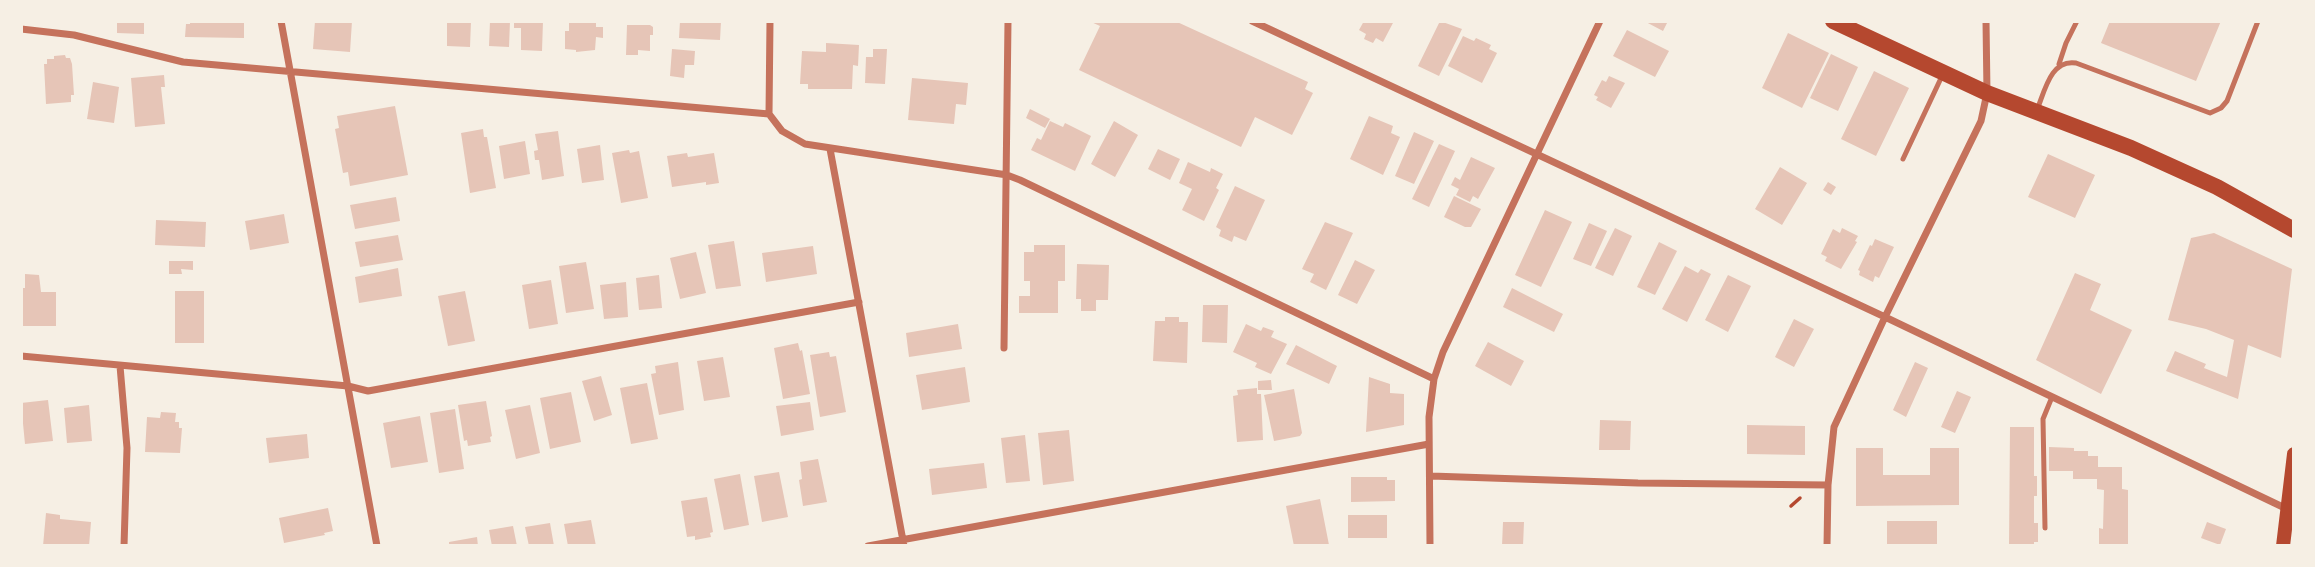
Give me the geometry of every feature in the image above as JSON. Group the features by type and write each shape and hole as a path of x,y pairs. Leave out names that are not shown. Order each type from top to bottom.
{"main road":[{"path":"1833,21 1987,93 2131,148 2217,187 2294,230"},
{"path":"2283,546 2294,454"}],"street":[{"path":"281,21 377,546"},
{"path":"770,21 769,114 782,131 804,144 1007,175 1434,379"},
{"path":"1004,348 1008,21"},
{"path":"1252,21 1885,317 2287,510"},
{"path":"1430,546 1429,417 1434,379 1443,352 1539,155 1600,21"},
{"path":"1827,546 1828,485 1834,427 1981,121 1987,93 1986,21"},
{"path":"21,29 34,25 183,62 769,114"},
{"path":"830,149 904,543"},
{"path":"21,356 348,386 368,391 859,303"},
{"path":"120,366 127,448 124,546"},
{"path":"868,546 904,543 1429,444"},
{"path":"1431,476 1638,483 1828,485"}],"lane":[{"path":"2036,112 2077,21"},
{"path":"2059,64 2066,61 2076,63 2210,113 2227,102 2258,21"},
{"path":"1903,159 1943,73"},
{"path":"2045,528 2043,419 2052,397"}],"building":[{"path":"117,21 144,21 144,34 117,33"},
{"path":"190,21 244,21 244,38 185,37 186,24 190,24"},
{"path":"315,21 352,21 350,52 313,49"},
{"path":"447,21 471,21 470,47 447,46"},
{"path":"490,21 510,21 509,47 489,46"},
{"path":"514,21 543,21 542,51 521,50 521,28 514,28"},
{"path":"569,21 596,21 596,27 603,27 603,38 596,37 595,50 576,52 565,49 565,31 569,31"},
{"path":"680,21 721,21 720,40 679,38"},
{"path":"1089,21 1175,21 1308,82 1305,89 1313,93 1292,135 1255,117 1241,147 1079,70 1100,26"},
{"path":"1364,21 1394,21 1383,42 1376,38 1373,43 1364,39 1366,34 1359,30"},
{"path":"1440,21 1462,29 1439,76 1418,66"},
{"path":"1644,21 1668,21 1663,31"},
{"path":"2110,21 2221,21 2196,81 2101,43"},
{"path":"627,25 653,27 650,51 638,50 638,55 626,55"},
{"path":"1627,30 1669,51 1655,77 1613,56"},
{"path":"1788,33 1829,53 1802,108 1762,88"},
{"path":"1463,36 1491,45 1489,49 1497,53 1482,83 1448,66"},
{"path":"826,43 859,45 858,66 853,65 852,89 808,89 808,84 800,84 802,51 826,52"},
{"path":"672,49 695,51 694,65 685,65 684,78 670,76"},
{"path":"873,49 887,49 885,84 865,83 866,57 873,57"},
{"path":"1831,54 1858,67 1838,111 1810,98"},
{"path":"65,55 70,58 72,64 74,95 71,95 71,102 46,104 44,64 47,64 47,59 54,59 54,56"},
{"path":"1874,71 1909,88 1876,156 1841,139"},
{"path":"164,75 165,87 161,87 165,124 135,127 131,78"},
{"path":"1609,76 1625,83 1611,108 1596,100 1598,97 1594,95 1602,80 1606,82"},
{"path":"912,78 968,83 966,105 956,104 954,124 908,120"},
{"path":"93,82 119,87 114,123 87,119"},
{"path":"395,106 408,175 350,186 348,172 343,173 335,129 339,128 337,116"},
{"path":"1030,109 1050,119 1045,128 1026,118"},
{"path":"1369,116 1393,126 1391,133 1400,137 1383,175 1350,159"},
{"path":"1050,121 1063,127 1065,123 1091,136 1075,171 1031,150 1037,138 1041,140"},
{"path":"1114,121 1138,135 1115,177 1091,164"},
{"path":"483,129 484,137 487,137 496,188 470,193 461,133"},
{"path":"558,131 564,176 542,180 539,160 535,160 534,151 538,150 535,134"},
{"path":"1414,132 1434,141 1414,184 1395,176"},
{"path":"525,141 530,174 504,179 499,146"},
{"path":"1439,144 1455,151 1429,207 1412,199"},
{"path":"600,145 604,180 582,183 577,149"},
{"path":"1158,149 1180,159 1170,180 1148,169"},
{"path":"629,150 630,153 639,151 648,198 621,203 612,153"},
{"path":"687,153 688,157 714,153 719,183 672,187 667,156"},
{"path":"2048,154 2095,175 2075,218 2028,197"},
{"path":"1471,157 1495,168 1478,199 1473,196 1470,202 1456,195 1459,189 1451,185 1455,177 1460,180"},
{"path":"1188,162 1210,172 1211,168 1223,174 1216,188 1219,190 1204,221 1182,210 1192,189 1179,183"},
{"path":"1780,167 1807,183 1782,225 1755,209"},
{"path":"1828,182 1836,187 1831,195 1823,190"},
{"path":"1235,186 1265,200 1246,241 1234,236 1232,242 1219,236 1221,230 1216,227"},
{"path":"1454,196 1481,209 1471,227 1444,217"},
{"path":"396,197 400,221 355,229 350,205"},
{"path":"1545,210 1572,222 1541,287 1515,275"},
{"path":"284,214 289,243 250,250 245,221"},
{"path":"156,220 206,222 205,247 155,245"},
{"path":"1325,222 1353,233 1326,290 1310,282 1314,274 1302,269"},
{"path":"1589,223 1607,231 1591,266 1573,259"},
{"path":"1615,228 1632,236 1613,276 1595,268"},
{"path":"1842,228 1858,236 1841,269 1825,261 1827,257 1821,254 1833,229 1840,233"},
{"path":"2214,233 2292,269 2281,358 2248,345 2238,399 2166,371 2175,351 2206,364 2204,368 2227,377 2234,340 2206,329 2168,320 2191,238"},
{"path":"398,235 403,260 360,267 355,242"},
{"path":"1875,239 1894,247 1879,278 1875,276 1873,282 1859,275 1858,270"},
{"path":"734,241 741,286 716,289 708,245"},
{"path":"1659,242 1677,251 1655,295 1637,287"},
{"path":"1034,245 1065,245 1065,281 1058,281 1058,313 1019,313 1019,296 1030,296 1030,281 1024,281 1024,252 1034,252"},
{"path":"813,246 817,274 766,282 762,253"},
{"path":"696,252 706,293 680,299 670,258"},
{"path":"1355,260 1375,270 1357,304 1338,295"},
{"path":"169,261 193,261 193,270 181,269 182,274 169,274"},
{"path":"586,262 594,309 566,313 559,266"},
{"path":"1077,264 1109,265 1108,300 1096,300 1096,311 1081,311 1081,299 1076,299"},
{"path":"1685,266 1698,273 1701,269 1711,274 1687,322 1662,309"},
{"path":"398,268 402,296 359,303 355,277"},
{"path":"2075,273 2101,284 2090,310 2132,330 2101,394 2036,360"},
{"path":"25,274 39,275 41,292 56,292 56,326 21,326"},
{"path":"659,275 662,308 639,310 636,278"},
{"path":"1728,275 1751,286 1728,332 1705,320"},
{"path":"551,280 558,324 529,329 522,285"},
{"path":"626,282 628,317 604,319 600,285"},
{"path":"1512,288 1563,314 1554,332 1503,307"},
{"path":"175,291 204,291 204,343 175,343"},
{"path":"465,291 475,341 448,346 438,296"},
{"path":"1203,305 1228,305 1227,343 1202,342"},
{"path":"1165,317 1179,317 1179,322 1188,322 1187,363 1153,361 1155,321 1165,321"},
{"path":"1794,319 1814,329 1794,367 1775,357"},
{"path":"958,324 962,349 909,357 906,333"},
{"path":"1246,324 1261,331 1263,327 1274,331 1271,337 1287,344 1271,374 1255,367 1257,363 1233,352"},
{"path":"1488,342 1524,361 1511,386 1475,366"},
{"path":"798,343 800,351 802,350 810,394 783,399 774,348"},
{"path":"1296,345 1337,366 1329,384 1286,364"},
{"path":"829,352 830,357 836,356 846,412 820,417 810,355"},
{"path":"723,357 730,397 704,401 697,361"},
{"path":"678,362 684,410 659,415 651,374 656,373 655,366"},
{"path":"1915,362 1928,368 1906,417 1893,410"},
{"path":"965,367 970,402 922,410 916,375"},
{"path":"601,376 612,415 594,421 582,381"},
{"path":"1369,377 1390,384 1390,393 1404,394 1404,425 1366,432"},
{"path":"1271,380 1272,390 1258,390 1258,381"},
{"path":"647,383 658,439 631,444 620,388"},
{"path":"1257,388 1257,394 1261,394 1263,440 1237,442 1233,396 1238,395 1237,390"},
{"path":"1294,389 1302,433 1300,436 1274,441 1264,395"},
{"path":"1957,391 1971,397 1955,433 1941,427"},
{"path":"571,392 581,442 550,449 540,398"},
{"path":"48,400 53,441 25,444 21,403"},
{"path":"486,401 491,442 468,446 467,440 464,441 458,405"},
{"path":"810,402 814,430 781,436 776,406"},
{"path":"89,405 92,441 67,443 64,408"},
{"path":"530,405 540,453 516,459 505,410"},
{"path":"455,409 464,469 439,473 430,413"},
{"path":"161,412 176,413 175,422 179,422 179,428 182,428 180,453 145,452 147,417 160,418"},
{"path":"420,416 428,462 391,468 383,423"},
{"path":"1600,420 1631,421 1630,450 1599,450"},
{"path":"1747,425 1805,426 1805,455 1747,454"},
{"path":"2010,427 2034,427 2034,476 2037,476 2037,496 2034,496 2034,523 2038,523 2038,542 2034,542 2034,546 2009,546"},
{"path":"1069,430 1074,481 1043,485 1038,433"},
{"path":"307,434 309,458 269,463 266,438"},
{"path":"1025,435 1030,481 1006,483 1001,438"},
{"path":"2049,447 2088,451 2088,456 2098,456 2098,467 2122,467 2122,489 2128,490 2128,546 2099,546 2099,528 2103,529 2104,490 2097,489 2097,479 2073,479 2073,471 2049,471"},
{"path":"1856,448 1883,448 1883,475 1930,475 1930,448 1959,448 1959,505 1856,506"},
{"path":"818,459 827,502 803,506 799,480 802,479 800,462"},
{"path":"984,463 987,488 932,495 929,469"},
{"path":"779,472 788,517 762,522 754,476"},
{"path":"740,474 749,525 724,530 714,479"},
{"path":"1351,477 1387,477 1387,480 1395,480 1395,501 1351,502"},
{"path":"707,497 713,532 710,533 711,537 695,540 695,536 687,537 681,501"},
{"path":"1320,499 1329,545 1294,546 1286,506"},
{"path":"328,508 333,531 284,543 279,518"},
{"path":"46,513 60,515 60,519 91,522 89,546 43,546"},
{"path":"1348,515 1387,515 1387,538 1348,538"},
{"path":"591,520 596,546 568,546 564,524"},
{"path":"1887,521 1937,521 1937,546 1887,546"},
{"path":"1503,522 1524,522 1523,546 1502,546"},
{"path":"2207,522 2226,529 2220,545 2201,538"},
{"path":"550,523 554,546 529,546 525,527"},
{"path":"513,526 517,546 492,546 489,530"},
{"path":"477,537 478,546 449,546 449,542"}]}
